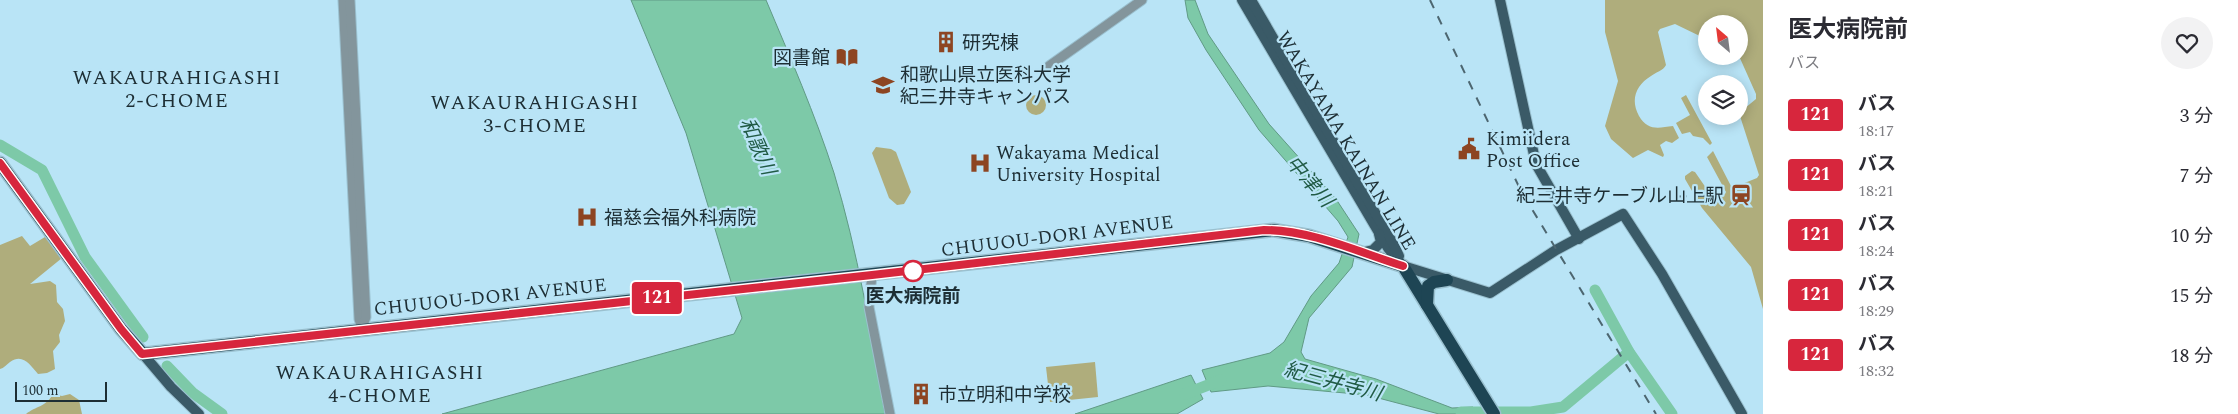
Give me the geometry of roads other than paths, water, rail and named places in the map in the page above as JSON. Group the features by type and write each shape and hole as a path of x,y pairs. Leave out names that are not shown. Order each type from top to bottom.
{"highway":[{"path":"0,163 121,329 142,354"},
{"name":"CHUUOU-DORI AVENUE","path":"142,354 362,328 868,276 1264,230 1290,232 1403,266"},
{"path":"1403,266 1491,409"},
{"path":"1427,307 1428,286 1434,282 1446,280"}],"main road":[{"name":"WAKAYAMA KAINAN LINE","path":"1242,0 1377,230 1403,266"},
{"name":"WAKAYAMA KAINAN LINE","path":"1250,0 1394,245 1403,266"},
{"path":"1500,0 1536,164 1579,239"},
{"path":"1403,266 1490,293 1556,250 1623,214 1662,274 1742,414"},
{"path":"1360,253 1373,250 1379,245 1381,240 1377,230"},
{"path":"142,354 171,387 199,414"}],"street":[{"path":"343,0 359,319 362,328"},
{"path":"350,0 366,317 362,328"},
{"path":"1049,66 1142,0"},
{"path":"868,276 869,307 890,414"}],"water":[{"name":"和歌川","path":"631,0 766,0 827,151 843,203 869,323 885,414 442,414 734,334 742,318 686,133"},
{"name":"中津川","path":"1185,0 1195,0 1208,34 1269,124 1336,199 1359,234 1352,267 1309,318 1301,352 1305,359 1376,379 1452,408 1473,407 1475,414 1439,414 1367,395 1268,386 1211,392 1202,370 1270,353 1284,342 1311,296 1339,263 1348,237 1338,221 1259,130 1206,50 1188,18"},
{"path":"1191,375 1203,399 1177,414 1075,414"}],"waterway":[{"path":"0,145 42,170 85,257 143,337"},
{"path":"1595,290 1629,352 1672,414"},
{"path":"1461,412 1531,412 1563,407 1629,352"},
{"path":"167,366 193,393 222,414"},
{"name":"紀三井寺川","path":"1185,394 1221,380"}],"railway":[{"path":"1430,0 1521,191 1656,414"},
{"path":"1660,197 1740,195"}],"place":[{"name":"研究棟","path":"946,42"},
{"name":"図書館","path":"847,57"},
{"name":"和歌山県立医科大学 紀三井寺キャンパス","path":"883,85"},
{"name":"Kimiidera Post Office","path":"1469,149"},
{"name":"Wakayama Medical University Hospital","path":"980,163"},
{"name":"紀三井寺ケーブル山上駅","path":"1741,195"},
{"name":"福慈会福外科病院","path":"587,217"},
{"name":"医大病院前","path":"913,271"},
{"name":"市立明和中学校","path":"921,394"}],"district":[{"name":"WAKAURAHIGASHI 2-CHOME","path":"177,88"},
{"name":"WAKAURAHIGASHI 3-CHOME","path":"535,114"},
{"name":"WAKAURAHIGASHI 4-CHOME","path":"380,384"}]}
